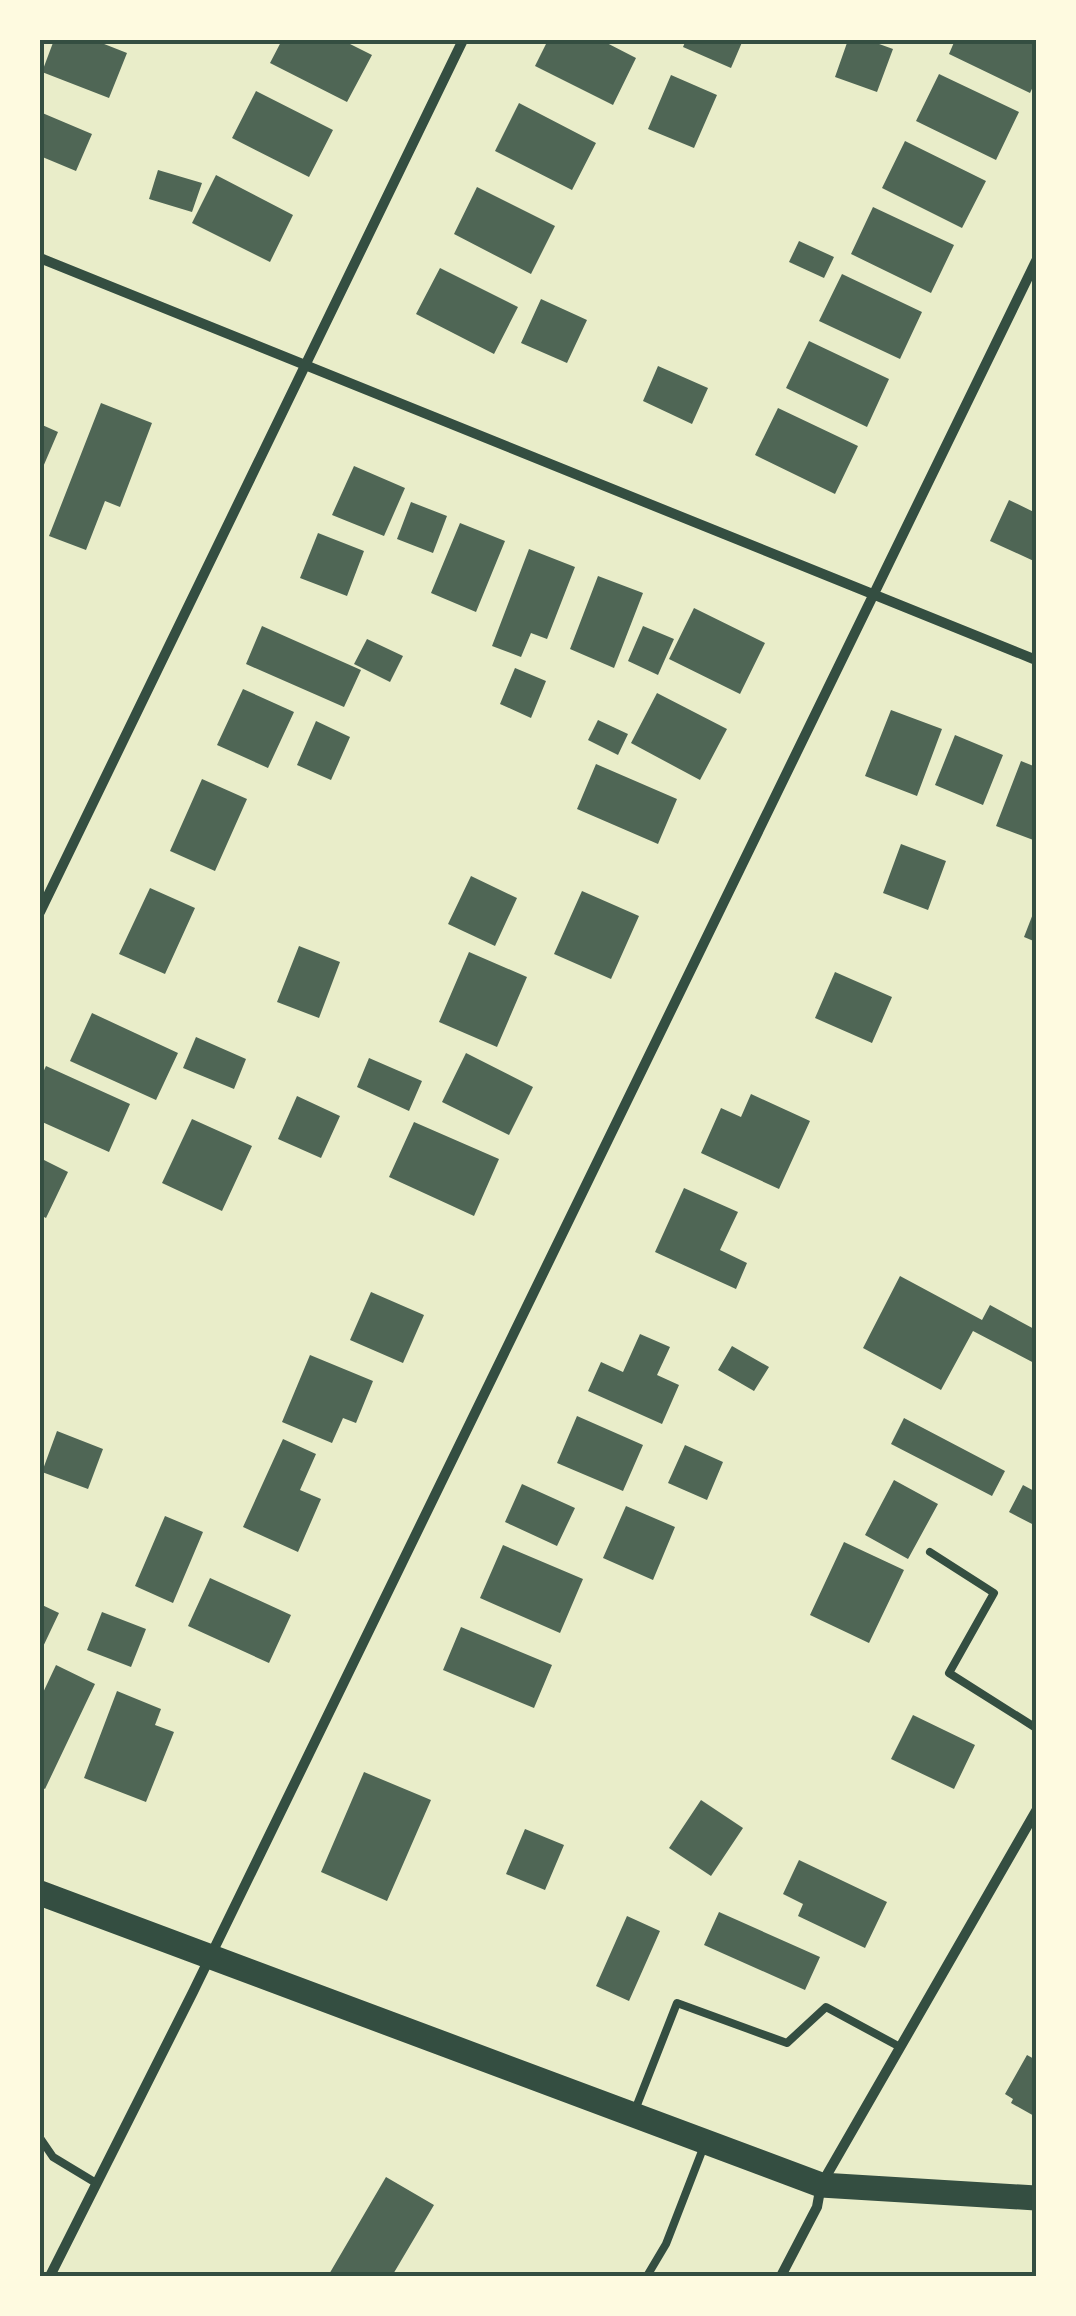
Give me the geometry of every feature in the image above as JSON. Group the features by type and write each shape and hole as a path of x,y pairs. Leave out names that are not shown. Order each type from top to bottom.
{"main road":[{"path":"40,1893 821,2185 1036,2198"}],"street":[{"path":"40,912 463,40"},
{"path":"40,258 1036,660"},
{"path":"50,2276 210,1958 1036,261"},
{"path":"781,2276 817,2207 821,2185 1036,1811"}],"lane":[{"path":"930,1552 994,1593 950,1673 1036,1728"},
{"path":"633,2115 677,2003 788,2044 826,2007 900,2047"},
{"path":"40,2138 53,2157 96,2183"},
{"path":"647,2276 666,2244 706,2142"}],"building":[{"path":"54,40 94,40 127,53 109,98 42,72"},
{"path":"282,40 342,40 372,55 347,102 270,63"},
{"path":"548,40 601,40 636,58 613,105 535,66"},
{"path":"686,40 743,40 731,68 683,47"},
{"path":"848,40 868,40 893,49 877,92 835,77"},
{"path":"955,40 1036,40 1036,80 1030,93 949,54"},
{"path":"939,74 1019,112 996,160 916,121"},
{"path":"671,75 717,95 694,148 648,129"},
{"path":"256,91 333,130 309,177 232,138"},
{"path":"519,103 596,143 572,190 495,151"},
{"path":"40,112 92,134 76,171 40,156"},
{"path":"905,141 986,181 962,228 882,188"},
{"path":"158,170 202,183 192,212 149,199"},
{"path":"216,175 293,215 270,262 192,223"},
{"path":"477,187 555,226 531,274 454,234"},
{"path":"873,207 954,245 931,293 851,254"},
{"path":"799,241 834,257 824,278 789,262"},
{"path":"440,268 518,307 494,354 416,314"},
{"path":"842,274 922,312 900,359 819,321"},
{"path":"541,299 587,320 567,363 521,343"},
{"path":"809,341 889,379 867,427 786,388"},
{"path":"658,366 708,388 692,424 643,401"},
{"path":"101,403 152,423 120,507 105,501 86,550 49,536"},
{"path":"778,408 858,446 835,494 755,455"},
{"path":"40,424 58,432 40,474"},
{"path":"354,466 405,488 384,536 332,515"},
{"path":"1009,500 1036,513 1036,562 990,541"},
{"path":"411,502 447,516 433,553 397,539"},
{"path":"460,523 505,541 476,612 431,593"},
{"path":"318,533 364,551 347,596 300,578"},
{"path":"529,549 575,567 547,639 531,633 521,657 492,646"},
{"path":"598,576 643,593 614,668 570,649"},
{"path":"694,608 765,643 740,694 669,659"},
{"path":"262,626 361,670 344,707 246,664"},
{"path":"643,626 674,639 658,675 628,661"},
{"path":"367,639 403,656 390,682 354,664"},
{"path":"515,668 546,681 531,718 500,704"},
{"path":"243,689 294,712 268,768 217,745"},
{"path":"657,693 727,729 700,780 631,743"},
{"path":"891,710 942,729 917,796 865,776"},
{"path":"598,720 628,734 618,755 588,740"},
{"path":"316,721 350,737 331,780 297,765"},
{"path":"955,735 1003,755 983,805 935,785"},
{"path":"1021,761 1036,767 1036,841 996,826"},
{"path":"596,764 677,799 658,844 577,809"},
{"path":"202,779 247,799 215,871 170,851"},
{"path":"901,844 946,861 928,910 883,893"},
{"path":"471,876 517,898 495,946 448,924"},
{"path":"150,888 195,908 165,974 119,954"},
{"path":"582,891 639,916 611,979 554,954"},
{"path":"1036,906 1036,942 1024,937"},
{"path":"299,946 340,962 319,1018 277,1002"},
{"path":"469,952 527,977 497,1047 439,1022"},
{"path":"835,972 892,997 872,1043 815,1018"},
{"path":"92,1013 178,1053 156,1100 70,1061"},
{"path":"196,1037 246,1059 234,1089 183,1068"},
{"path":"466,1053 533,1087 509,1135 442,1102"},
{"path":"369,1058 422,1081 409,1111 357,1087"},
{"path":"46,1066 130,1104 109,1152 40,1121 40,1079"},
{"path":"751,1094 810,1121 779,1189 701,1153 721,1108 741,1117"},
{"path":"297,1096 340,1116 321,1158 278,1139"},
{"path":"192,1119 252,1146 222,1211 162,1183"},
{"path":"414,1122 499,1159 474,1216 389,1177"},
{"path":"40,1158 68,1172 46,1218 40,1215"},
{"path":"684,1188 738,1212 720,1250 747,1263 736,1289 655,1252"},
{"path":"900,1276 982,1320 990,1305 1036,1330 1036,1364 973,1331 941,1390 863,1348"},
{"path":"371,1292 424,1315 403,1363 350,1340"},
{"path":"640,1334 670,1347 657,1375 679,1385 662,1424 588,1391 601,1362 623,1372"},
{"path":"732,1346 769,1367 754,1391 718,1370"},
{"path":"310,1355 373,1381 356,1423 343,1418 332,1443 282,1422"},
{"path":"577,1416 643,1445 623,1491 557,1463"},
{"path":"904,1418 1005,1471 992,1496 891,1444"},
{"path":"57,1431 103,1449 88,1489 42,1472"},
{"path":"283,1439 316,1454 300,1490 321,1499 298,1552 243,1527"},
{"path":"685,1445 723,1462 707,1500 668,1483"},
{"path":"894,1480 938,1504 908,1559 865,1535"},
{"path":"522,1484 575,1508 557,1546 505,1522"},
{"path":"1023,1485 1036,1492 1036,1526 1009,1512"},
{"path":"626,1506 675,1527 653,1580 603,1558"},
{"path":"165,1516 203,1532 173,1603 135,1586"},
{"path":"844,1542 904,1570 869,1643 810,1615"},
{"path":"503,1545 583,1579 560,1633 480,1598"},
{"path":"210,1578 291,1615 269,1663 188,1626"},
{"path":"40,1604 59,1613 40,1653"},
{"path":"102,1612 146,1629 131,1667 87,1650"},
{"path":"461,1627 552,1665 534,1708 443,1670"},
{"path":"56,1665 95,1684 45,1789 40,1786 40,1699"},
{"path":"117,1691 161,1709 155,1725 174,1732 146,1802 84,1778"},
{"path":"913,1715 975,1745 954,1789 891,1759"},
{"path":"364,1772 431,1800 387,1901 321,1872"},
{"path":"701,1800 743,1828 711,1876 669,1848"},
{"path":"525,1829 564,1845 545,1890 506,1874"},
{"path":"799,1860 887,1902 865,1948 798,1916 803,1904 783,1894"},
{"path":"719,1912 820,1957 805,1990 704,1945"},
{"path":"627,1916 660,1931 629,2001 596,1986"},
{"path":"1027,2055 1036,2060 1036,2117 1011,2103 1013,2099 1005,2094"},
{"path":"386,2177 434,2205 392,2276 328,2276"}]}
